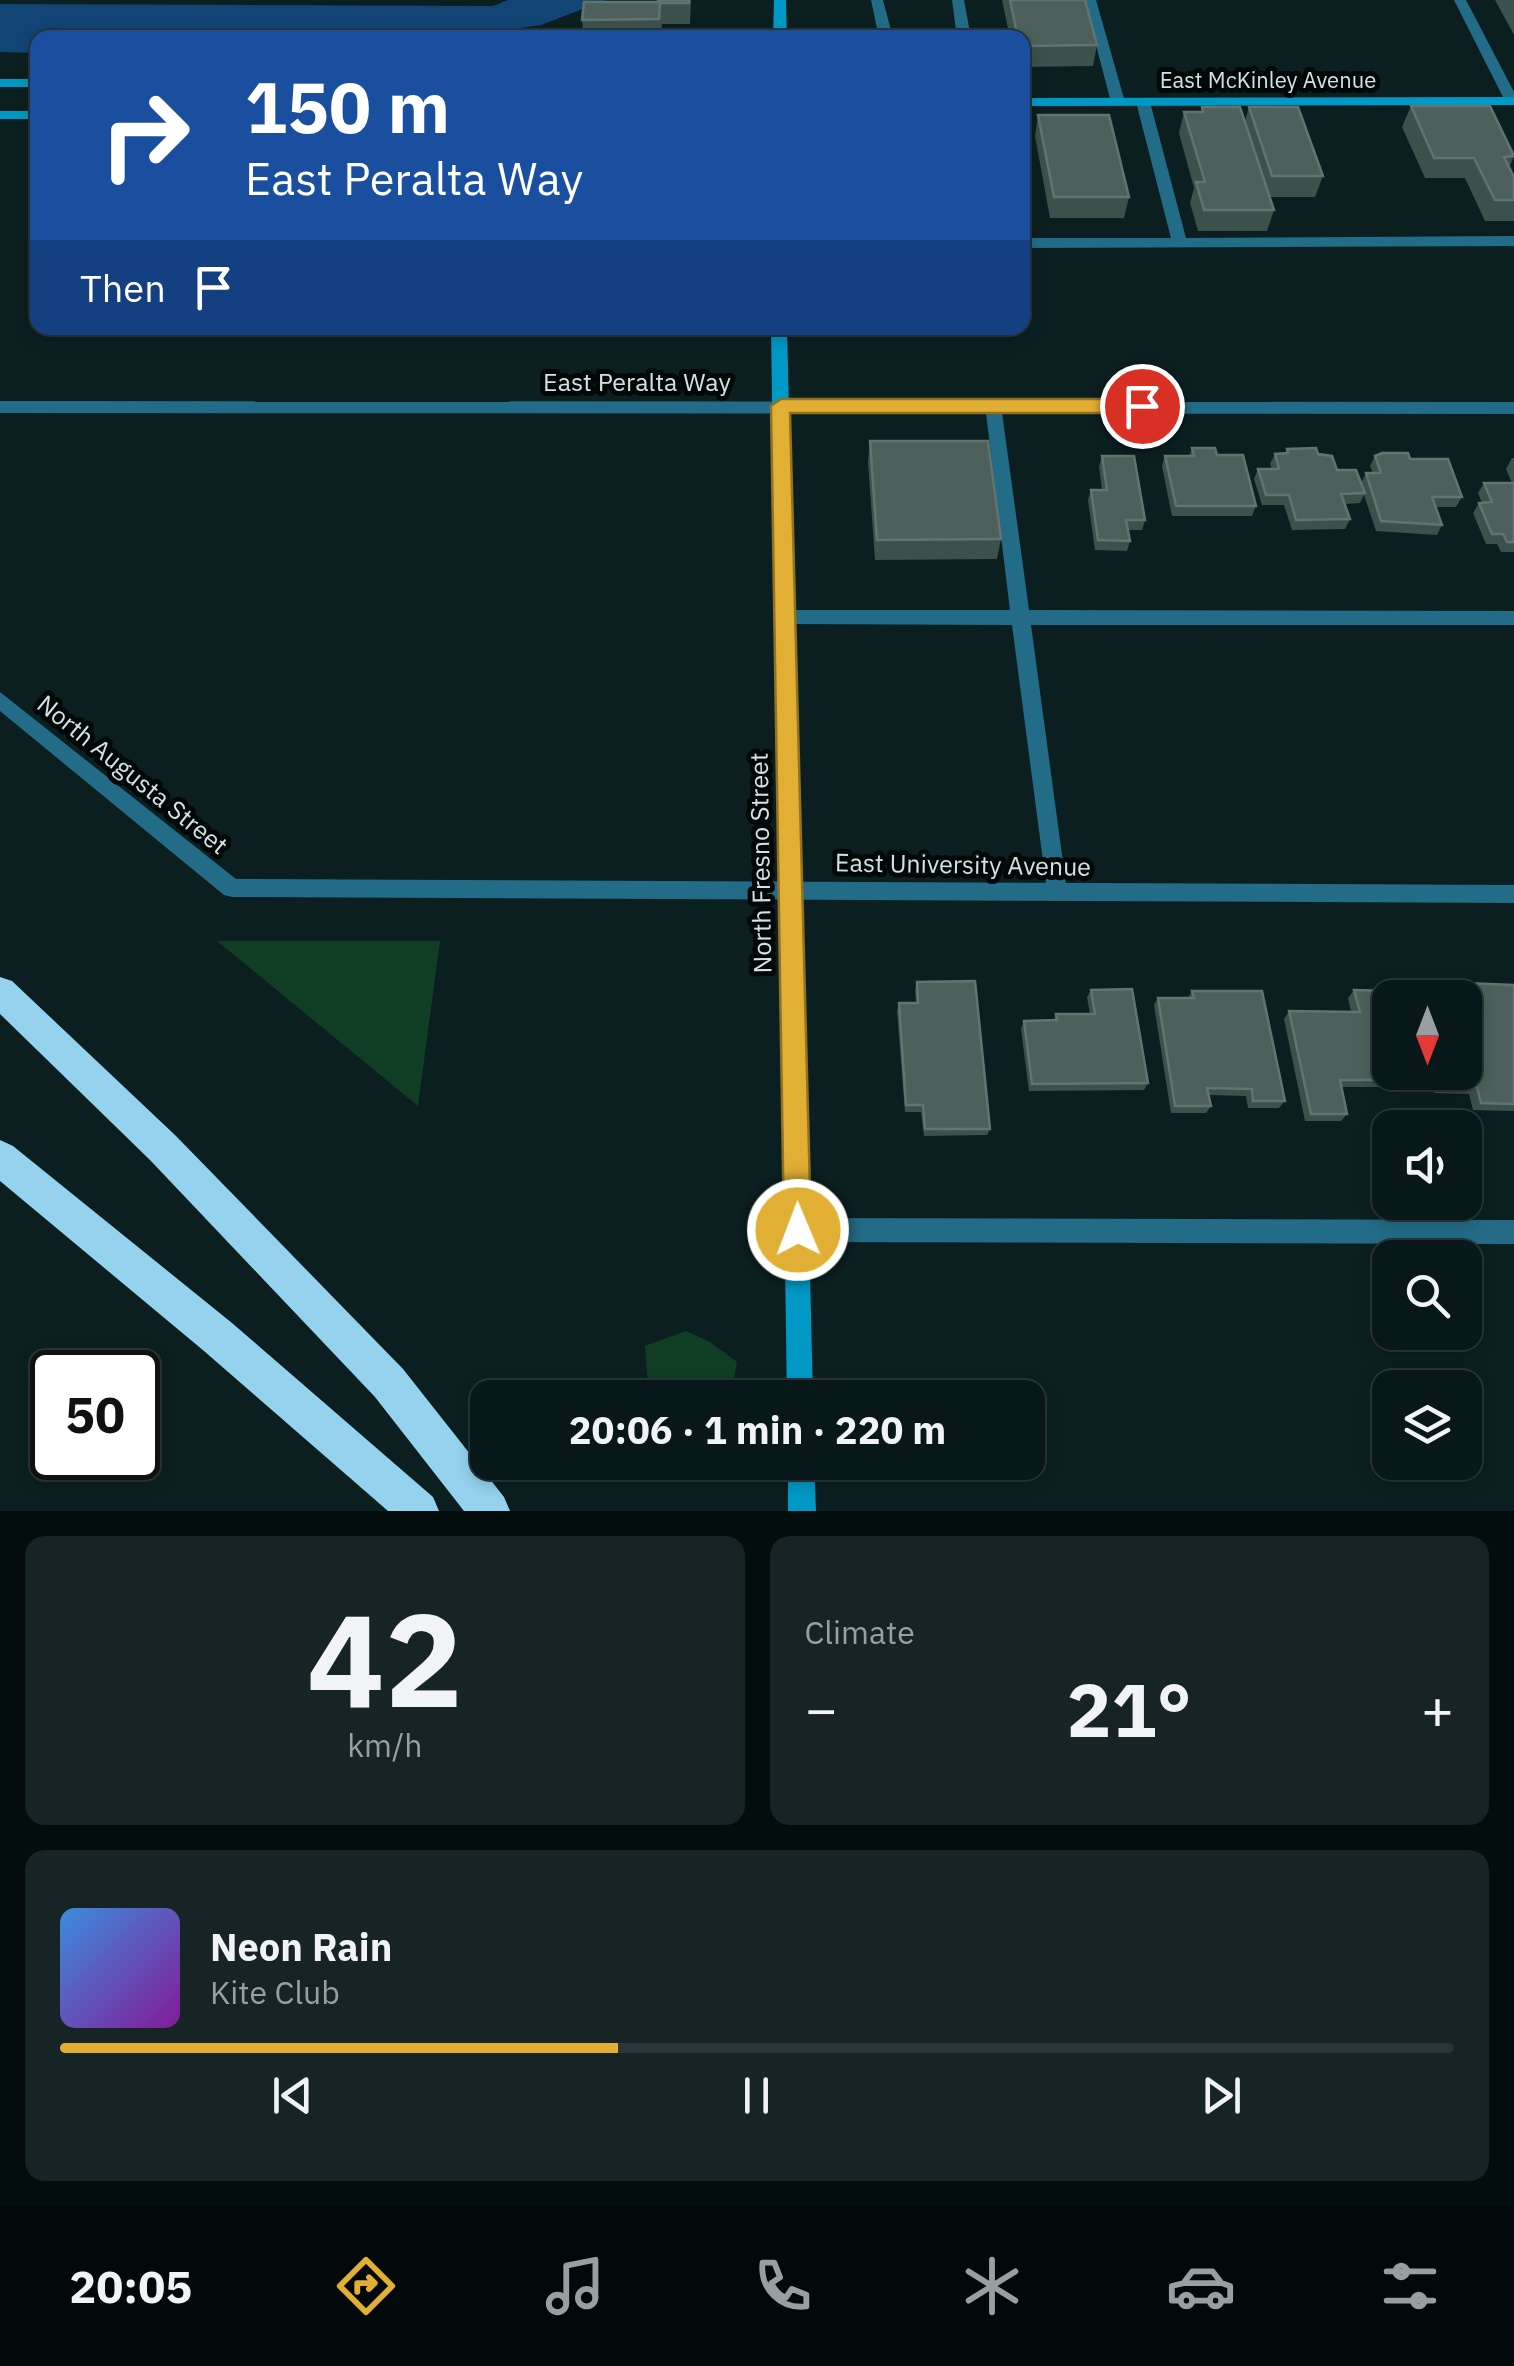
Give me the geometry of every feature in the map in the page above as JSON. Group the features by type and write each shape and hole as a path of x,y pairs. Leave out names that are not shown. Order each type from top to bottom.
{"highway":[{"path":"0,992 164,1148 389,1383 490,1511"},
{"path":"0,1158 218,1337 418,1511"}],"main road":[{"path":"780,0 780,30"},
{"path":"0,83 30,83"},
{"name":"East McKinley Avenue","path":"1030,102 1513,101"},
{"path":"0,115 30,115"},
{"name":"North Fresno Street","path":"779,335 800,1380"},
{"path":"801,1480 802,1511"}],"street":[{"path":"877,0 884,30"},
{"path":"958,0 963,30"},
{"path":"1090,0 1118,102"},
{"path":"1460,0 1513,101"},
{"path":"1143,102 1180,242"},
{"path":"1030,243 1514,242"},
{"path":"993,405 1056,892"},
{"name":"East Peralta Way","path":"0,407 1514,408"},
{"path":"785,618 1514,618"},
{"name":"North Augusta Street","path":"0,700 232,888"},
{"name":"East University Avenue","path":"232,888 1514,894"},
{"path":"798,1230 1514,1232"}],"green space":[{"path":"217,941 440,941 418,1106"},
{"path":"686,1331 710,1342 737,1362 734,1380 648,1380 645,1346"}],"water":[{"path":"508,0 606,0 541,25 508,30 30,30 30,53 0,52 0,4 493,6"}],"building":[{"path":"1010,0 1085,0 1097,45 1030,46 1030,30 1016,30"},
{"path":"584,2 689,3 660,3 659,19 582,20"},
{"path":"1411,106 1490,106 1514,156 1504,157 1514,177 1514,200 1495,200 1474,158 1434,158"},
{"path":"1202,107 1240,107 1274,210 1204,210 1196,182 1205,182 1184,112 1203,112"},
{"path":"1249,107 1298,107 1323,176 1272,176"},
{"path":"1038,115 1109,115 1129,197 1054,197"},
{"path":"870,441 988,441 1001,539 877,540"},
{"path":"1192,448 1215,448 1217,455 1243,455 1256,506 1176,506 1165,456 1194,456"},
{"path":"1316,448 1318,454 1332,456 1337,470 1356,470 1365,493 1341,494 1350,519 1296,520 1289,495 1266,495 1258,469 1279,469 1275,454 1288,453 1287,449"},
{"path":"1408,453 1410,459 1448,459 1462,497 1432,497 1442,525 1381,521 1366,473 1381,473 1375,456"},
{"path":"1102,456 1134,456 1145,520 1126,520 1130,541 1098,540 1091,490 1107,490"},
{"path":"1484,483 1514,483 1514,542 1507,542 1503,534 1492,534 1479,503 1492,502"},
{"path":"975,981 990,1129 925,1129 923,1105 906,1105 899,1003 918,1003 917,982"},
{"path":"1482,984 1514,985 1514,1104 1481,1103 1478,1090 1482,1090"},
{"path":"1132,989 1148,1083 1032,1084 1024,1021 1057,1020 1056,1014 1095,1014 1091,990"},
{"path":"1354,990 1372,990 1372,1080 1340,1080 1347,1114 1311,1114 1289,1011 1360,1012"},
{"path":"1192,991 1262,991 1285,1101 1253,1101 1252,1089 1207,1088 1211,1106 1175,1106 1158,998 1194,998"}],"route":[{"path":"798,1230 781,406 1142,406"}]}
